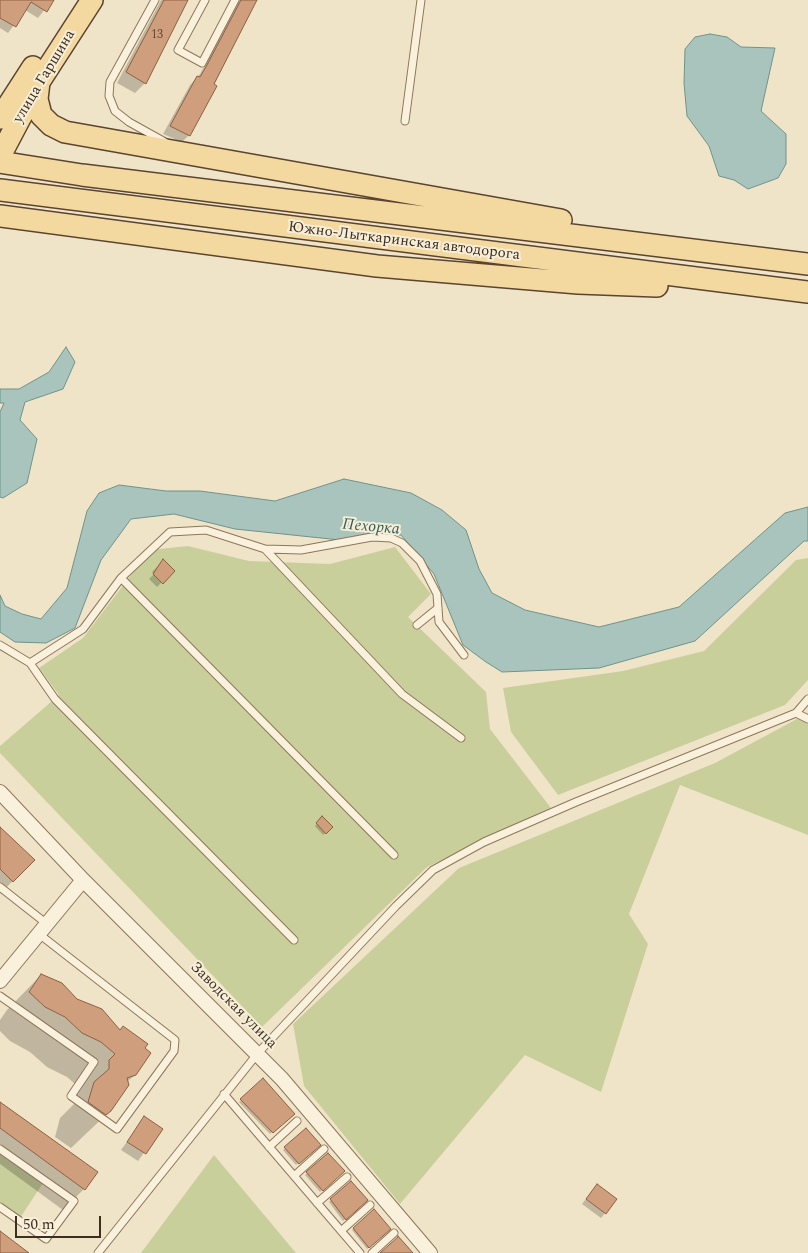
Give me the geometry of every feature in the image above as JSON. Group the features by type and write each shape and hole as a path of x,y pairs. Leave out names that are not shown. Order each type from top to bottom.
{"main road":[{"name":"улица Гаршина","path":"2,113 77,0"},
{"name":"улица Гаршина","path":"0,156 39,82 92,0"},
{"path":"39,82 37,100 41,115 51,125 65,132 801,263"},
{"name":"Южно-Лыткаринская автодорога","path":"0,162 82,175 801,263"},
{"name":"Южно-Лыткаринская автодорога","path":"0,190 800,291"},
{"path":"0,216 377,266 578,283 800,291"}],"street":[{"name":"Заводская улица","path":"0,792 83,880 258,1053 430,1253"},
{"path":"1,978 83,880"}],"lane":[{"path":"155,0 110,82 109,96 115,111 129,122 173,147"},
{"path":"205,0 178,50 202,63 235,0"},
{"path":"405,121 421,0"},
{"path":"30,663 83,628 121,578 170,532 206,530 265,548 300,550 372,537 390,538 402,543 420,561 437,594 439,622 464,655"},
{"path":"265,548 402,694 461,738"},
{"path":"121,578 394,855"},
{"path":"417,626 438,608"},
{"path":"0,645 30,663 55,699 294,940"},
{"path":"98,1253 258,1053 396,906 433,870 484,842 576,802 796,714 808,699"},
{"path":"796,714 808,719"},
{"path":"0,887 43,929 175,1040 174,1051 117,1129 70,1096 94,1062 0,996"},
{"path":"224,1094 360,1253"},
{"path":"269,1147 298,1121"},
{"path":"0,1149 74,1201 46,1239 0,1207"},
{"path":"294,1176 324,1149"},
{"path":"317,1203 346,1177"},
{"path":"341,1231 370,1205"},
{"path":"372,1253 394,1233"}],"green space":[{"path":"188,546 249,561 330,564 395,547 431,594 408,617 486,692 490,729 551,808 427,867 262,1027 0,753 0,746 59,695 39,668 83,638 150,550"},
{"path":"808,558 808,680 785,705 558,795 511,732 503,688 623,671 704,651 796,560"},
{"path":"808,713 808,835 680,785 629,914 648,944 601,1092 525,1055 400,1204 304,1086 293,1024 459,868 715,763"},
{"path":"0,1154 43,1183 20,1218 0,1203"},
{"path":"214,1155 296,1253 141,1253"}],"water":[{"path":"710,34 727,37 741,47 775,48 761,111 786,134 786,164 778,178 748,189 734,180 719,176 709,146 687,116 684,83 685,49 695,37"},
{"path":"66,347 75,362 63,389 25,402 20,420 37,439 27,483 3,498 0,497 0,412 4,403 0,403 0,389 19,389 49,372"},
{"name":"Пехорка","path":"344,479 411,493 442,510 466,530 479,569 492,593 525,610 599,627 679,607 785,513 808,507 808,541 804,541 695,641 599,668 502,672 486,662 463,645 434,574 401,535 372,533 340,540 235,529 174,514 131,519 101,560 75,628 46,643 15,642 0,632 0,595 5,606 22,614 41,619 67,588 87,511 99,493 119,485 166,491 200,491 275,501"}],"building":[{"path":"0,0 54,0 47,12 31,2 16,27 0,18"},
{"path":"164,0 188,0 146,84 126,72"},
{"path":"241,0 257,0 214,84 217,86 190,136 170,126 197,76 200,77 207,65"},
{"path":"163,559 175,571 163,584 153,574"},
{"path":"322,816 333,827 326,834 316,823"},
{"path":"0,827 35,860 13,882 0,869"},
{"path":"41,974 62,983 77,999 102,1009 120,1030 123,1026 148,1044 145,1048 151,1053 136,1075 127,1078 129,1085 111,1111 106,1115 88,1102 94,1082 109,1069 109,1060 115,1054 101,1042 82,1033 65,1017 45,1007 29,992"},
{"path":"263,1078 295,1114 273,1133 240,1099"},
{"path":"0,1102 98,1172 85,1190 0,1128"},
{"path":"144,1116 163,1129 146,1154 127,1142"},
{"path":"306,1128 321,1145 299,1164 284,1147"},
{"path":"328,1153 345,1171 323,1191 306,1172"},
{"path":"351,1181 368,1200 346,1220 330,1199"},
{"path":"597,1184 617,1199 606,1214 586,1199"},
{"path":"374,1209 391,1229 369,1248 353,1228"},
{"path":"0,1231 29,1253 0,1253"},
{"path":"398,1237 413,1253 380,1253"}]}
